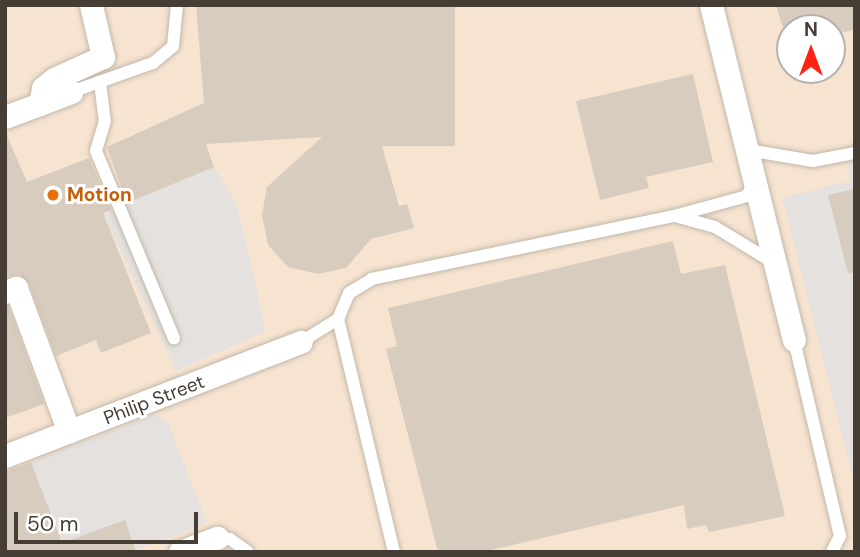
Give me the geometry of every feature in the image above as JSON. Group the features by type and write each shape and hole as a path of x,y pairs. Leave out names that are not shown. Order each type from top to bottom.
{"street":[{"path":"40,104 43,88 54,79 103,57 91,5"},
{"path":"711,5 756,174 794,340"},
{"path":"5,117 71,92"},
{"path":"5,292 16,288 69,432"},
{"name":"Philip Street","path":"5,456 301,342"},
{"path":"180,552 217,538"}],"lane":[{"path":"71,92 153,63 173,46 177,5"},
{"path":"100,82 105,121 96,151 174,338"},
{"path":"748,150 813,161 855,153"},
{"path":"301,342 338,319 349,293 372,279 674,216 747,196 756,174"},
{"path":"674,216 715,227 776,265"},
{"path":"338,319 394,552"},
{"path":"794,340 840,536 835,551"},
{"path":"217,538 230,539 248,552"}],"shaded area":[{"path":"5,5 855,5 855,552 5,552"},
{"path":"855,161 855,486 783,198 851,181 847,163"},
{"path":"214,167 237,204 266,331 176,371 103,213"},
{"path":"155,414 168,423 207,523 136,550 124,520 65,549 5,539 53,521 31,462"}],"building":[{"path":"196,5 455,5 455,146 382,146 399,206 407,204 414,228 371,239 346,268 318,274 288,267 268,245 262,215 267,187 322,137 206,144 214,167 127,203 107,147 204,103"},
{"path":"776,5 855,5 855,29 846,32 846,14 779,14"},
{"path":"693,74 713,162 646,177 649,188 600,200 576,101"},
{"path":"5,131 27,182 89,158 111,210 103,213 151,333 101,353 96,340 56,356 29,283 19,274 5,277"},
{"path":"855,189 855,272 848,273 828,195"},
{"path":"673,241 681,274 725,265 785,516 709,532 706,525 687,529 684,505 482,552 438,552 386,349 397,346 388,308"},
{"path":"8,305 44,404 5,418 5,306"},
{"path":"31,462 62,543 125,520 136,552 5,552 5,472"}],"place":[{"name":"Motion","path":"53,195"}]}
